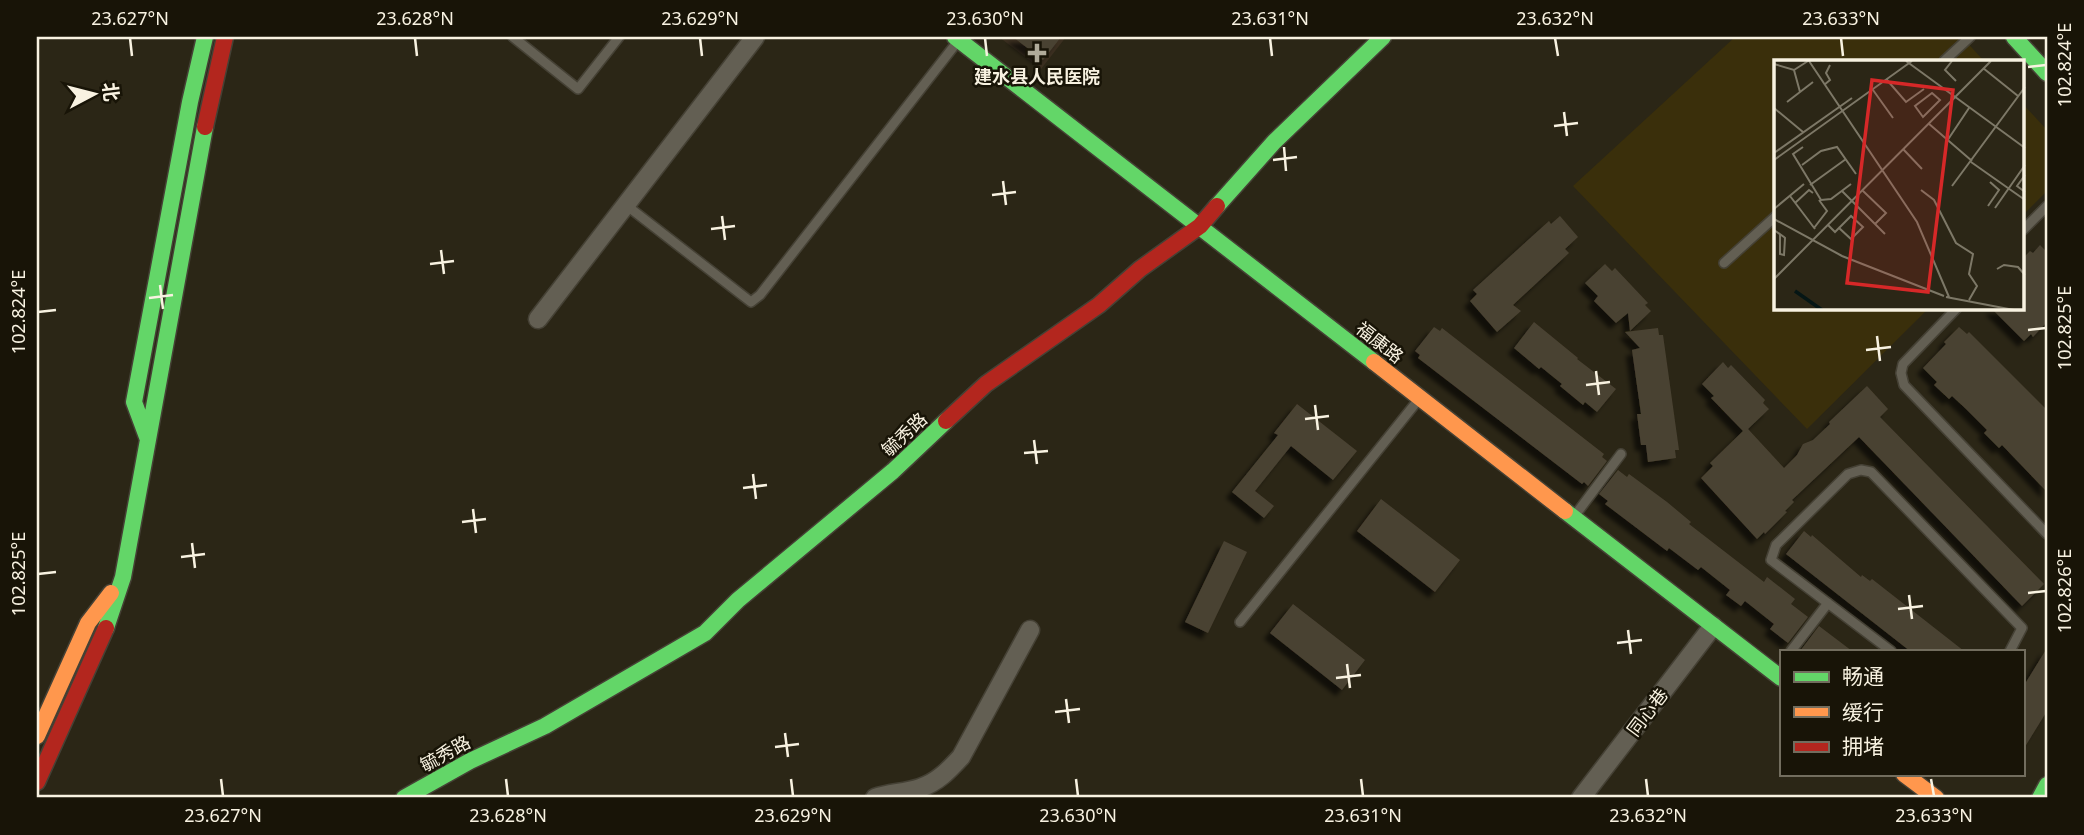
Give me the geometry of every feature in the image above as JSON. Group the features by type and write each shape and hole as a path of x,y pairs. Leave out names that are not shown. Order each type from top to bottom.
{"street":[{"path":"147,438 134,402 190,102 205,37"},
{"path":"37,782 105,630 122,577 209,105 225,37"},
{"path":"538,319 755,37"},
{"name":"毓秀路","path":"404,798 470,761 545,726 705,634 738,600 892,471 986,384 1099,305 1140,269 1200,226 1275,142 1384,37"},
{"path":"2014,37 2047,73"},
{"name":"福康路","path":"957,38 1713,625 1779,671"},
{"path":"37,736 88,623 122,577"},
{"name":"同心巷","path":"1581,798 1713,625"},
{"path":"875,798 920,788 938,780 961,757 1030,630"},
{"path":"1907,776 1936,798"},
{"path":"2040,798 2047,785"}],"lane":[{"path":"513,37 578,89 619,37"},
{"path":"1945,60 1970,37"},
{"path":"626,205 751,302 760,295 957,38"},
{"path":"2024,229 2047,206"},
{"path":"1724,264 1774,217"},
{"path":"1955,310 1903,365 1901,373 1904,385 2047,534"},
{"path":"1240,622 1420,398"},
{"path":"1573,517 1621,454"},
{"path":"1890,650 1771,560 1776,545 1848,474 1861,470 1871,472 2022,628 2011,650"},
{"path":"1792,650 1828,603"}],"shaded area":[{"name":"建水县人民医院","path":"999,37 1066,37 1041,69"},
{"path":"1735,37 1962,37 1983,60 1774,60 1774,310 1927,310 1807,429 1573,186"},
{"path":"2024,105 2047,130 2047,191 2024,214"}],"building":[{"path":"1013,37 1061,37 1043,60"},
{"path":"1560,216 1578,237 1565,249 1569,253 1513,305 1521,311 1497,332 1470,301 1477,294 1473,290 1549,221 1551,224"},
{"path":"2040,245 2047,252 2047,322 2033,337 2031,334 2024,341 1993,310 2024,310 2024,257 2030,251 2033,253"},
{"path":"1605,264 1612,271 1615,268 1648,303 1645,305 1651,311 1630,331 1628,313 1616,323 1594,301 1598,296 1585,283"},
{"path":"1534,322 1616,389 1597,412 1585,402 1583,405 1560,386 1562,384 1514,348"},
{"path":"1434,327 1440,331 1442,328 1604,454 1602,457 1607,461 1588,486 1418,358 1420,355 1415,351"},
{"path":"1959,327 1967,334 1969,332 2047,410 2047,492 2002,445 1999,448 1984,433 1987,430 1966,409 1952,396 1949,399 1934,385 1937,382 1923,368"},
{"path":"1658,328 1659,335 1663,335 1679,450 1675,450 1676,458 1648,462 1646,445 1641,445 1637,414 1641,414 1632,350 1640,348 1625,332"},
{"path":"1723,362 1728,368 1731,365 1765,400 1763,403 1769,409 1748,429 1784,468 1797,455 1803,444 1813,440 1867,386 1888,409 1880,417 2044,584 2022,606 1859,437 1792,500 1794,502 1785,511 1787,512 1757,539 1701,478 1713,466 1710,463 1743,431 1711,398 1714,396 1702,384"},
{"path":"1297,404 1357,451 1333,480 1291,446 1255,491 1274,506 1264,518 1232,492 1278,435 1274,433"},
{"path":"1618,470 1627,477 1629,474 1667,502 1691,522 1689,524 1764,582 1767,577 1795,599 1791,604 1808,617 1788,643 1770,629 1774,624 1745,601 1741,606 1726,595 1730,590 1701,567 1698,570 1669,548 1667,551 1605,504 1608,501 1599,494"},
{"path":"1381,499 1460,560 1435,592 1357,531"},
{"path":"1804,531 1811,537 1812,535 1861,577 1862,575 1870,581 1872,579 1963,650 1909,650 1786,554"},
{"path":"1224,541 1247,552 1208,633 1185,622"},
{"path":"1293,604 1365,660 1342,690 1270,633"},
{"path":"1819,626 1851,650 1801,650"},
{"path":"2047,648 2047,711 2024,748 2024,685"}],"traffic: fast":[{"path":"147,437 134,402 190,102 205,37"},
{"path":"955,37 1374,362"},
{"path":"1217,206 1274,142 1383,37"},
{"path":"2014,37 2047,73"},
{"path":"106,628 123,577 205,127"},
{"path":"404,798 470,761 545,726 705,633 738,600 893,471 946,421"},
{"path":"1565,511 1780,677"},
{"path":"2040,798 2047,785"}],"traffic: slow":[{"path":"1374,362 1565,511"},
{"path":"37,736 88,623 111,593"},
{"path":"1907,776 1936,798"}],"traffic: jam":[{"path":"205,127 225,37"},
{"path":"946,421 986,384 1099,305 1140,269 1200,226 1217,206"},
{"path":"37,782 106,628"}],"place":[{"name":"建水县人民医院","path":"1037,53"}]}
